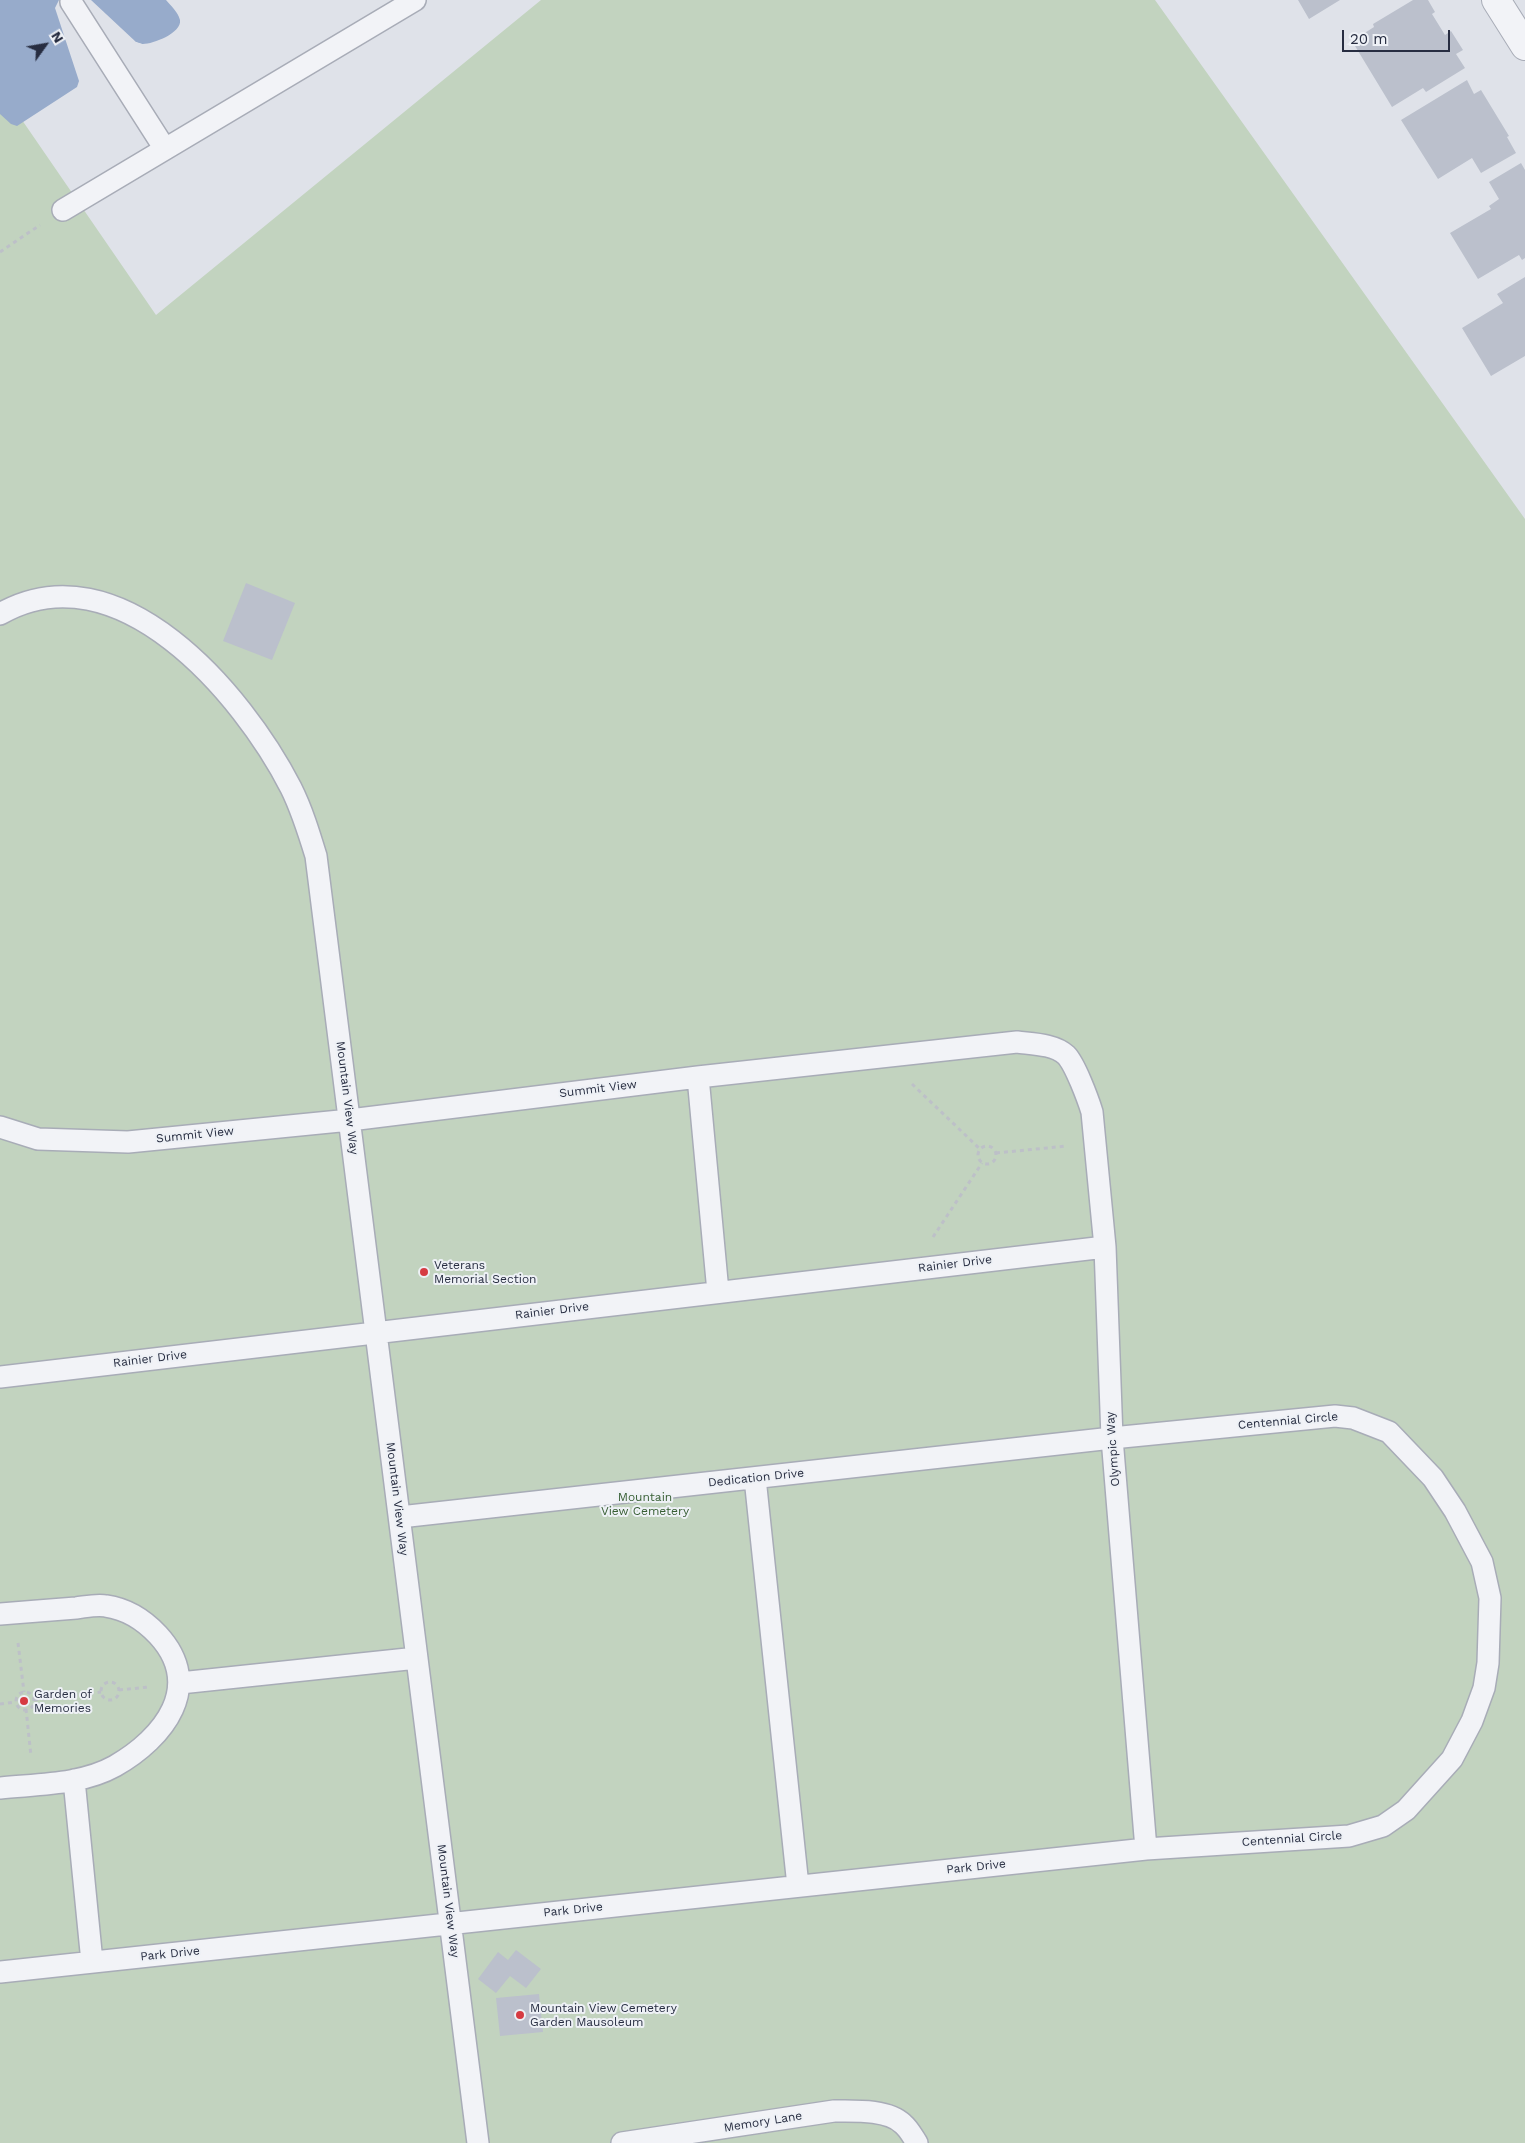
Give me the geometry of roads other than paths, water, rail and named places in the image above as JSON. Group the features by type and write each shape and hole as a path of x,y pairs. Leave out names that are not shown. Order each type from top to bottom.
{"street":[{"path":"1496,0 1525,46"}],"lane":[{"path":"63,210 415,0"},
{"path":"71,2 165,149"},
{"name":"Mountain View Way","path":"0,614 35,600 69,596 100,602 133,614 160,631 186,651 232,701 265,745 290,787 305,820 316,856 478,2143"},
{"name":"Summit View","path":"0,1127 38,1139 128,1142 350,1120 698,1077 1017,1042 1046,1045 1066,1055"},
{"name":"Olympic Way","path":"1066,1055 1088,1098 1092,1112 1105,1247 1112,1438 1146,1848"},
{"path":"698,1077 718,1292"},
{"name":"Rainier Drive","path":"0,1377 1105,1247"},
{"name":"Centennial Circle","path":"1112,1438 1336,1416 1353,1418 1371,1424 1389,1432 1434,1478 1455,1511 1482,1562 1490,1598 1490,1636 1485,1680 1472,1722 1452,1759 1406,1810 1383,1826 1349,1836 1146,1848"},
{"name":"Dedication Drive","path":"400,1517 1112,1438"},
{"path":"755,1478 798,1886"},
{"path":"0,1788 74,1780 115,1766 154,1736 168,1718 180,1683 178,1666 172,1652 148,1624 130,1613 105,1606 7,1614"},
{"path":"180,1683 417,1658"},
{"path":"74,1780 92,1962"},
{"name":"Park Drive","path":"0,1972 1146,1848"},
{"name":"Memory Lane","path":"622,2143 834,2111 871,2112 889,2116 903,2123 917,2143"}],"water":[{"path":"0,0 59,0 55,8 79,81 77,87 17,126 11,124 0,114"},
{"path":"91,0 166,0 178,14 179,25 166,37 148,44 142,44 136,42"}],"place":[{"name":"Veterans Memorial Section","path":"424,1272"},
{"name":"Garden of Memories","path":"24,1701"},
{"name":"Mountain View Cemetery Garden Mausoleum","path":"520,2015"}],"park label":[{"name":"Mountain View Cemetery","path":"645,1504"}]}
